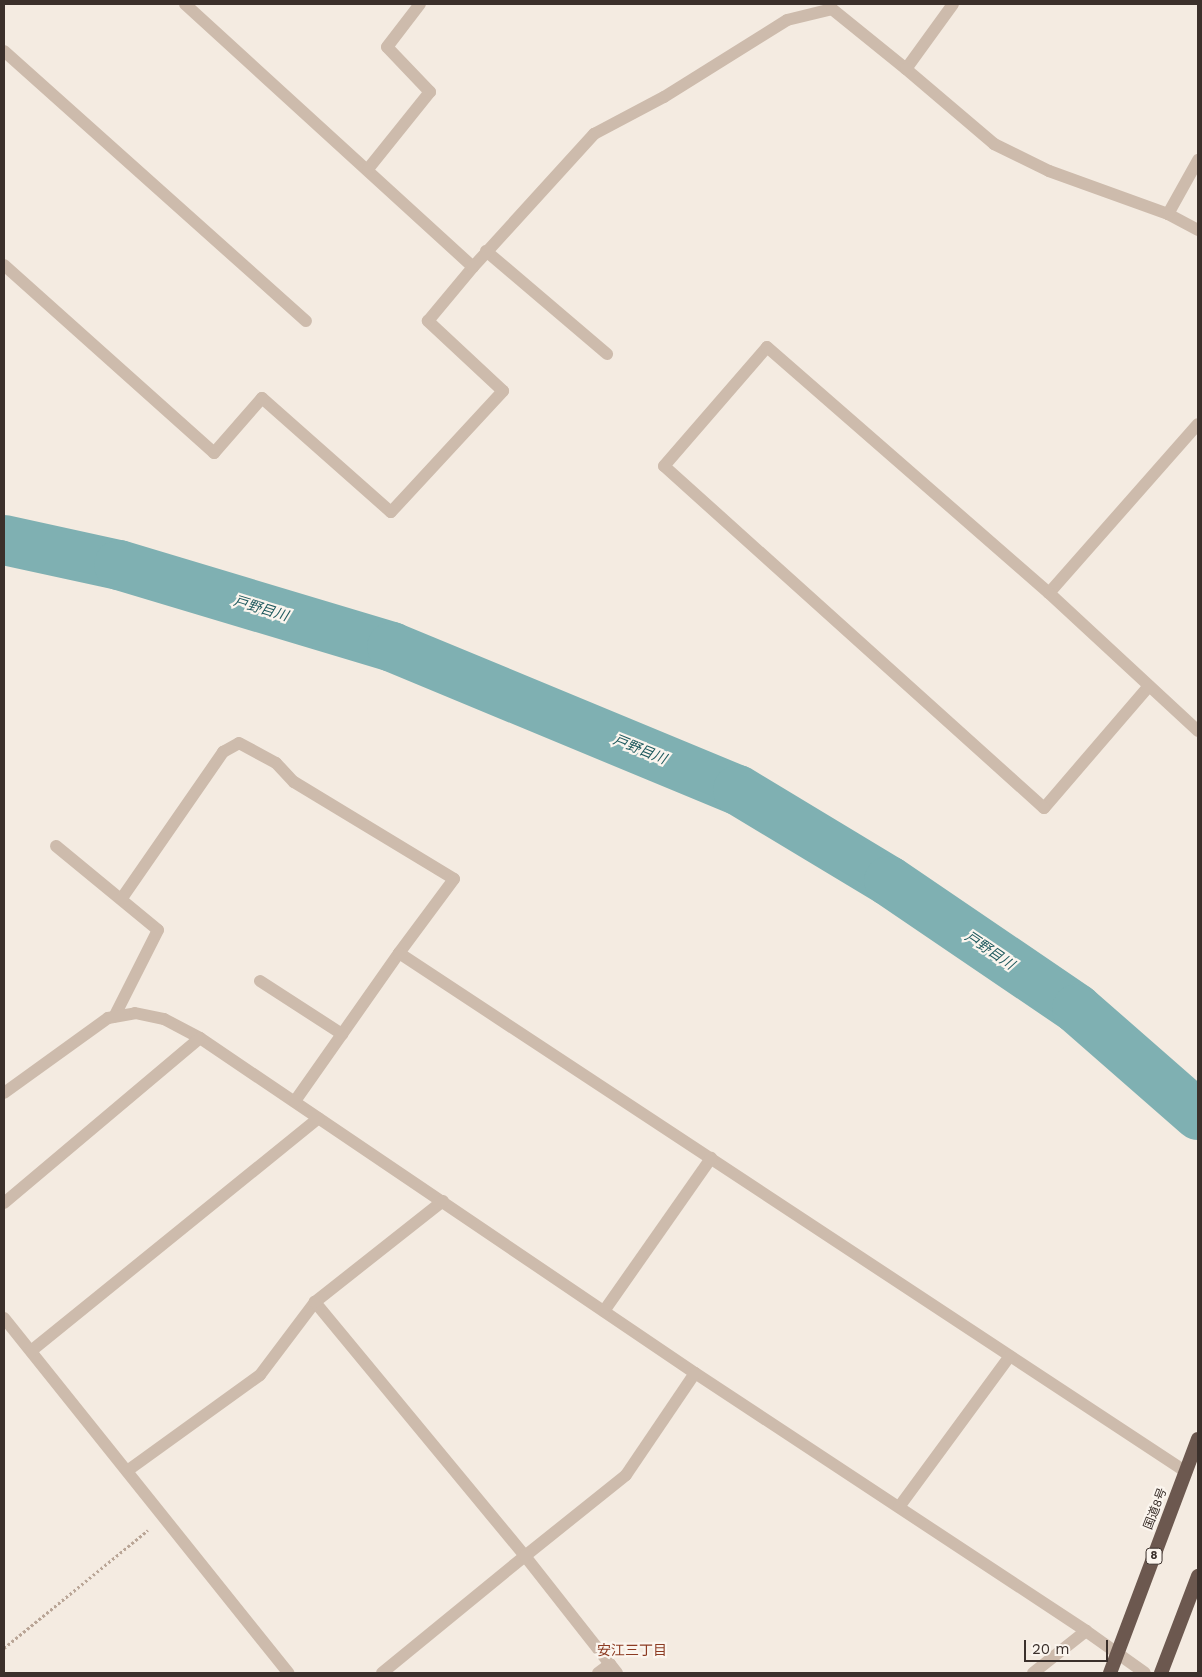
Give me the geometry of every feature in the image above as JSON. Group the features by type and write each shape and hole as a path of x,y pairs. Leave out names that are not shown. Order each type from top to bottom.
{"highway":[{"name":"国道8号","path":"1110,1673 1198,1439"},
{"path":"1161,1673 1198,1576"}],"street":[{"path":"185,4 368,169 473,267"},
{"path":"368,169 430,92 387,47 420,4"},
{"path":"906,69 954,4"},
{"path":"4,265 214,452 262,398 391,512 503,391 428,321 486,251 594,134 664,97 788,20 832,9 994,144 1049,171 1168,214 1198,230"},
{"path":"4,51 306,322"},
{"path":"1168,214 1198,160"},
{"path":"486,251 607,354"},
{"path":"1149,686 1044,808 664,466 767,347 1049,593 1198,731"},
{"path":"1049,593 1198,424"},
{"path":"122,898 223,752 239,742 276,763 294,782 454,879 295,1102"},
{"path":"56,846 122,898 158,930 114,1017"},
{"path":"400,953 1186,1472"},
{"path":"260,980 342,1034"},
{"path":"4,1093 59,1050 114,1017 135,1013 164,1019 200,1038 444,1201 695,1373 1086,1631 1145,1673"},
{"path":"4,1203 200,1038"},
{"path":"31,1351 319,1118"},
{"path":"604,1311 711,1158"},
{"path":"127,1471 260,1375 315,1302 444,1201"},
{"path":"315,1302 525,1556 614,1668 598,1673"},
{"path":"4,1318 288,1673"},
{"path":"898,1508 1010,1356"},
{"path":"382,1673 626,1476 695,1373"},
{"path":"1033,1673 1086,1631"}],"path":[{"path":"4,1648 164,1517"}],"waterway":[{"name":"戸野目川","path":"4,540 119,565 392,647 738,790 889,881 1077,1009 1198,1115"}],"district":[{"name":"安江三丁目","path":"632,1650"}]}
